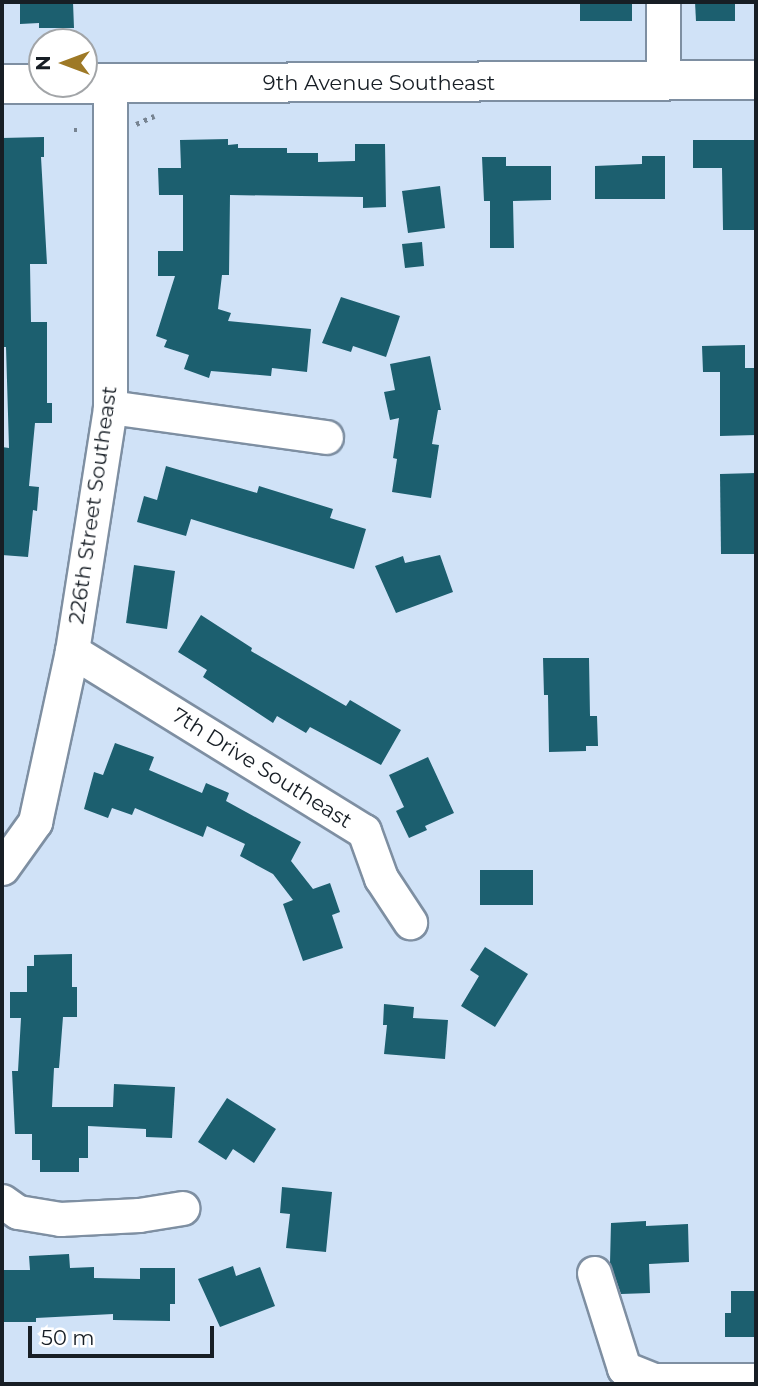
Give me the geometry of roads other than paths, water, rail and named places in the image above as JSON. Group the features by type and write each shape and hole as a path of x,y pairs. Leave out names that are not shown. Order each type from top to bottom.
{"main road":[{"name":"9th Avenue Southeast","path":"2,84 756,80"}],"street":[{"path":"663,2 663,81"},
{"name":"226th Street Southeast","path":"2,867 35,822 72,651 110,407 110,84"},
{"path":"110,407 326,437"},
{"name":"7th Drive Southeast","path":"72,651 364,831 381,878 410,922"},
{"path":"2,1201 18,1212 60,1219 139,1215 182,1208"},
{"path":"593,1273 624,1368 653,1380 756,1380"}]}
